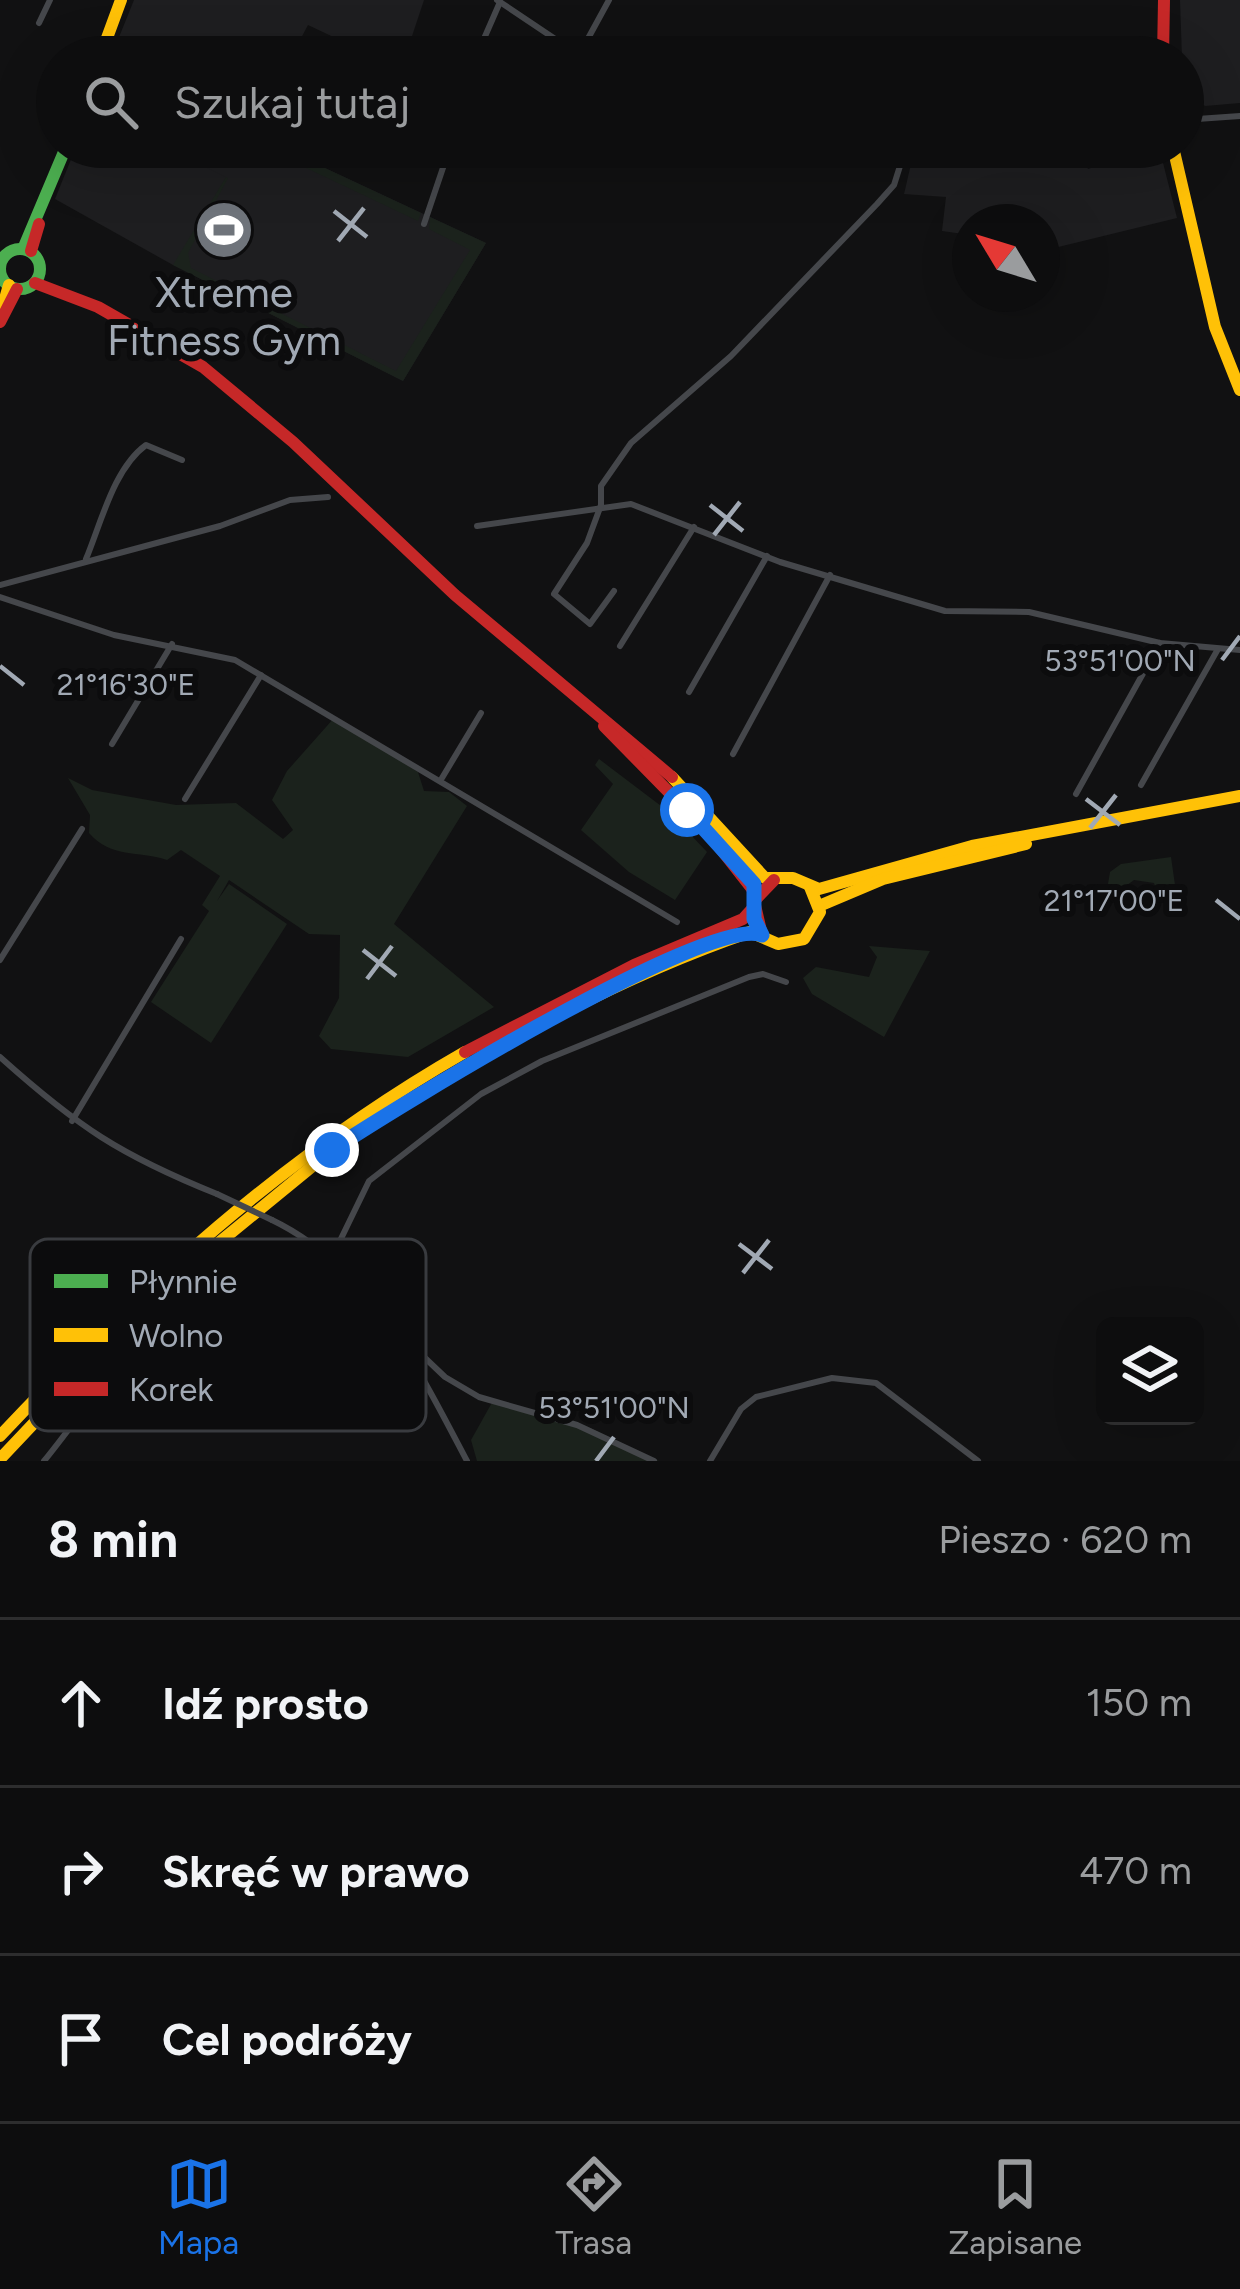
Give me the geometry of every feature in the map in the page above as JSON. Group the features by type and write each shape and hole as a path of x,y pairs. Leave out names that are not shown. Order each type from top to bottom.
{"main road":[{"path":"108,36 121,0"},
{"path":"1163,36 1164,0"},
{"path":"13,287 1,266 27,250 58,168"},
{"path":"1178,168 1215,327 1240,390"},
{"path":"27,250 38,278 159,336 243,393 430,573 647,752 758,872 775,880 793,878 819,889 972,846 1069,832"},
{"path":"0,321 13,287 38,278"},
{"path":"573,693 706,830 755,901 762,935"},
{"path":"819,906 883,879 1069,832 1240,796"},
{"path":"201,1239 326,1137 530,1012 743,919 775,880"},
{"path":"223,1239 332,1150 442,1079 569,1009 746,933 778,944 804,939 816,926 819,906 810,887"},
{"path":"0,1436 30,1405"},
{"path":"0,1459 30,1427"}],"street":[{"path":"39,23 50,0"},
{"path":"590,36 609,0"},
{"path":"484,36 498,1 550,36"},
{"path":"1204,119 1240,116"},
{"path":"424,224 443,168"},
{"path":"614,591 590,624 554,594 587,543 601,505 601,486 631,443 721,366 861,222 894,185 899,168"},
{"path":"86,559 117,484 139,449 146,445 182,460"},
{"path":"0,585 220,526 290,500 328,497"},
{"path":"477,526 631,504 767,556 958,614 1029,612 1160,643 1240,650"},
{"path":"620,646 694,527"},
{"path":"689,692 767,556"},
{"path":"733,754 830,575"},
{"path":"0,597 114,634 235,660 442,778 473,803 676,922"},
{"path":"112,743 172,643"},
{"path":"1076,794 1160,643"},
{"path":"1141,785 1219,649"},
{"path":"185,799 261,675"},
{"path":"442,778 481,712"},
{"path":"0,960 82,829"},
{"path":"72,1121 181,939"},
{"path":"338,1239 369,1180 508,1077 749,976 763,974 786,982"},
{"path":"0,1058 72,1121 131,1159 217,1194 301,1239"},
{"path":"426,1359 445,1377 479,1397 577,1426 654,1461"},
{"path":"710,1461 741,1409 756,1397 832,1378 876,1383 978,1461"},
{"path":"426,1382 467,1461"},
{"path":"44,1461 71,1431"}],"shaded area":[{"path":"134,0 424,0 412,36 331,36 308,25 302,36 119,36"},
{"path":"1180,0 1240,0 1240,103 1204,105 1204,36 1181,36"},
{"path":"68,168 325,168 486,243 403,381 173,265 55,199"},
{"path":"306,168 325,168 421,213 418,221"},
{"path":"910,168 1164,168 1177,218 1060,247 1060,204 952,204 952,232 942,231 946,197 904,194"},
{"path":"226,177 188,253 191,268 396,371 470,250 429,229 430,217 486,243 403,381 173,265"},
{"path":"334,718 418,772 424,791 449,792 467,806 394,924 494,1007 408,1057 331,1049 319,1036 339,998 340,935 309,934 229,880 217,901 229,884 287,924 211,1043 151,1002 209,911 202,905 220,876 181,850 167,860 107,847 89,833 90,815 68,778 92,790 176,805 236,803 283,839 293,830 272,800 287,771"},
{"path":"599,759 669,812 707,852 675,900 629,872 581,830 613,784 595,765"},
{"path":"1171,857 1176,892 1158,894 1154,883 1134,880 1119,891 1108,884 1110,872 1121,864"},
{"path":"869,946 930,951 884,1037 812,994 803,978 816,967 869,977 877,957"},
{"path":"494,1399 586,1426 659,1461 477,1461 471,1440"}],"traffic: fast":[{"path":"23,249 57,168"},
{"path":"20,249 34,255 40,269 34,283 20,289 6,283 0,269 6,255 20,249"}],"traffic: slow":[{"path":"108,36 121,0"},
{"path":"1178,168 1215,327 1240,390"},
{"path":"2,309 9,285"},
{"path":"672,777 765,878 793,878 819,889 972,846 1240,796"},
{"path":"819,906 883,879 1026,844"},
{"path":"332,1150 534,1028 640,976 750,932 778,944 804,939 820,912 810,887"},
{"path":"203,1239 337,1134 465,1052"},
{"path":"223,1239 332,1150"},
{"path":"0,1436 30,1405"},
{"path":"0,1459 30,1427"}],"traffic: jam":[{"path":"1163,36 1164,0"},
{"path":"31,251 39,224"},
{"path":"35,283 98,307 203,367 293,442 455,595 672,777"},
{"path":"0,322 17,289"},
{"path":"604,726 706,830 757,895"},
{"path":"762,935 754,901 774,880"},
{"path":"465,1052 634,965 743,919 753,908"}],"place":[{"name":"Xtreme Fitness Gym","path":"224,230"}],"route":[{"path":"332,1150 442,1079 554,1016 676,959 746,933 762,935 754,919 754,884 687,810"}]}
